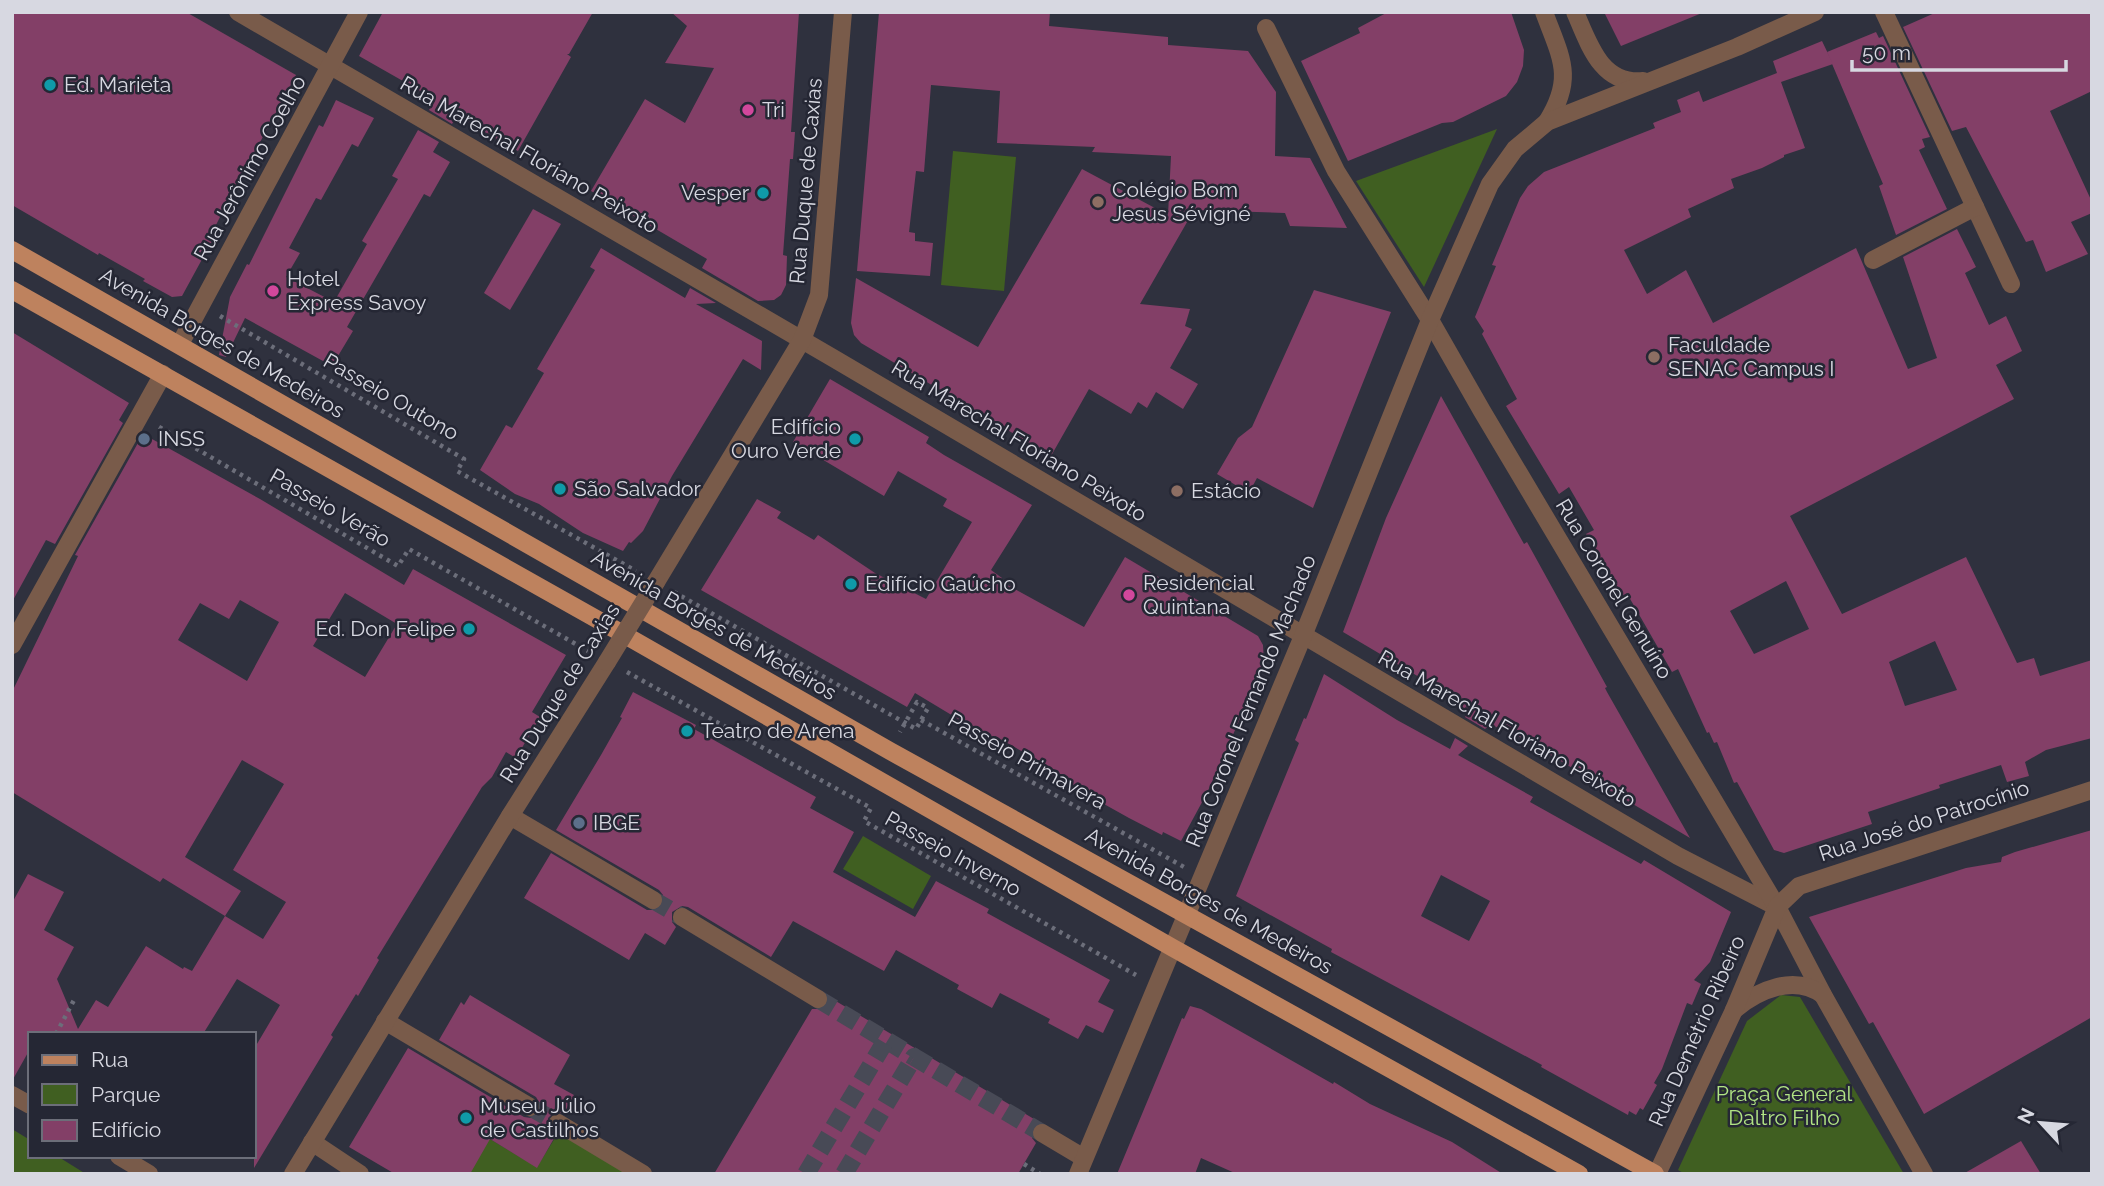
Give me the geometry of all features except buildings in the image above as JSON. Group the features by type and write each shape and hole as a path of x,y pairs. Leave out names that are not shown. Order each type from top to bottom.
{"main road":[{"name":"Avenida Borges de Medeiros","path":"12,250 890,751 1656,1174"},
{"path":"12,290 1172,948 1579,1174"}],"street":[{"name":"Rua Marechal Floriano Peixoto","path":"238,12 802,340 1678,856 1777,907"},
{"name":"Rua Jerônimo Coelho","path":"180,344 359,12"},
{"name":"Rua Duque de Caxias","path":"293,1174 802,340 819,295 843,12"},
{"path":"1544,12 1563,62 1564,83 1559,104 1547,122"},
{"path":"1575,12 1595,58 1606,70 1619,78 1635,82 1654,79"},
{"path":"1547,122 1737,47 1815,12"},
{"path":"1884,12 2011,284"},
{"name":"Rua Coronel Genuíno","path":"1266,29 1336,171 1430,320 1777,907 1823,995 1924,1174"},
{"name":"Rua Coronel Fernando Machado","path":"1081,1166 1303,635 1430,320 1490,184 1515,149 1547,122"},
{"path":"1873,260 1975,207"},
{"path":"12,645 163,374"},
{"name":"Rua José do Patrocínio","path":"1777,907 1799,886 2092,790"},
{"path":"510,817 653,900"},
{"name":"Rua Demétrio Ribeiro","path":"1656,1174 1734,1010 1777,907"},
{"path":"682,917 818,999"},
{"path":"1734,1010 1756,995 1789,985 1809,986 1823,995"},
{"path":"386,1021 530,1107"},
{"path":"12,1095 28,1104"},
{"path":"558,1123 643,1174"},
{"path":"1042,1133 1081,1166"},
{"path":"312,1142 360,1174"},
{"path":"122,1158 149,1174"}],"path":[{"name":"Passeio Outono","path":"201,305 464,458 457,471 656,582"},
{"name":"Passeio Verão","path":"140,416 398,566 408,549 607,662"},
{"name":"Passeio Primavera","path":"656,582 916,729 921,720 1203,877"},
{"name":"Passeio Inverno","path":"607,662 871,808 864,821 1156,986"},
{"path":"890,751 917,702 928,708 921,720"},
{"path":"57,1032 74,1000"},
{"path":"1024,1164 1040,1174"}],"green space":[{"path":"1497,129 1424,287 1356,181"},
{"path":"953,151 1016,157 1004,291 941,285"},
{"path":"863,836 931,876 913,909 843,869"},
{"name":"Praça General Daltro Filho","path":"1781,995 1800,997 1904,1174 1685,1174 1678,1170 1747,1021"},
{"path":"12,1129 28,1139 28,1158 60,1158 86,1174 12,1174"},
{"path":"558,1133 628,1174 444,1174 490,1139 537,1167"}],"tunnel":[{"path":"653,900 682,917"},
{"path":"818,999 914,1057"},
{"path":"806,1174 886,1040"},
{"path":"844,1174 914,1057 1042,1133"},
{"path":"530,1107 558,1123"}],"place":[{"name":"Ed. Marieta","path":"50,85"},
{"name":"Tri","path":"748,110"},
{"name":"Vesper","path":"763,193"},
{"name":"Colégio Bom Jesus Sévigné","path":"1098,202"},
{"name":"Hotel Express Savoy","path":"273,291"},
{"name":"Faculdade SENAC Campus I","path":"1654,357"},
{"name":"INSS","path":"144,439"},
{"name":"Edifício Ouro Verde","path":"855,439"},
{"name":"São Salvador","path":"560,489"},
{"name":"Estácio","path":"1177,491"},
{"name":"Edifício Gaúcho","path":"851,584"},
{"name":"Residencial Quintana","path":"1129,595"},
{"name":"Ed. Don Felipe","path":"469,629"},
{"name":"Teatro de Arena","path":"687,731"},
{"name":"IBGE","path":"579,823"},
{"name":"Museu Júlio de Castilhos","path":"466,1118"}]}
